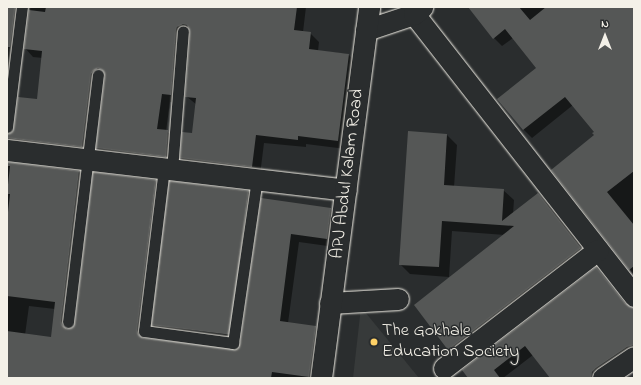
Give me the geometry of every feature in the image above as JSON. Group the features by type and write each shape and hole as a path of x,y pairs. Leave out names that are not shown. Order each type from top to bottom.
{"street":[{"name":"APJ Abdul Kalam Road","path":"321,378 369,7"},
{"path":"366,30 418,10 634,296"},
{"path":"7,150 346,190"},
{"path":"444,368 598,250"},
{"path":"330,303 398,299"},
{"path":"603,378 634,357"}],"lane":[{"path":"7,127 22,7"},
{"path":"183,31 168,169 144,331 233,343 257,179"},
{"path":"68,322 98,75"}],"shaded area":[{"name":"The Gokhale Education Society","path":"361,307 419,378 353,378"}],"building":[{"path":"7,7 15,8 10,47 7,47"},
{"path":"46,7 297,7 294,30 311,32 309,49 349,54 338,141 298,136 298,140 256,135 252,167 180,158 182,132 192,133 196,98 185,97 190,32 187,25 183,24 177,27 176,30 171,95 162,94 157,129 168,130 166,157 96,148 105,76 102,70 98,68 91,74 82,147 7,138 7,134 12,132 14,128 18,97 37,99 42,51 24,49 29,10 45,12"},
{"path":"468,7 519,7 530,20 546,7 634,7 634,171 607,192 634,225 634,266 629,270 551,170 594,135 592,133 594,132 565,97 523,130 497,99 536,68 505,29 493,39"},
{"path":"408,131 447,134 444,185 504,189 502,221 538,193 581,248 448,350 414,305 514,226 442,221 439,267 399,265"},
{"path":"7,162 79,171 61,321 62,325 67,329 71,328 75,323 93,172 156,180 137,330 138,334 143,338 236,349 240,344 261,198 331,208 327,239 291,234 280,321 316,326 309,377 272,372 271,378 7,378 7,331 51,337 55,302 7,296 7,221 10,194 7,194 10,166 7,166"},
{"path":"169,181 248,191 231,335 151,325"},
{"path":"596,267 625,303 634,308 634,345 627,347 596,368 592,372 591,378 550,378 525,346 494,370 500,378 468,378 462,370"}],"place":[{"name":"The Gokhale Education Society","path":"374,342"}]}
